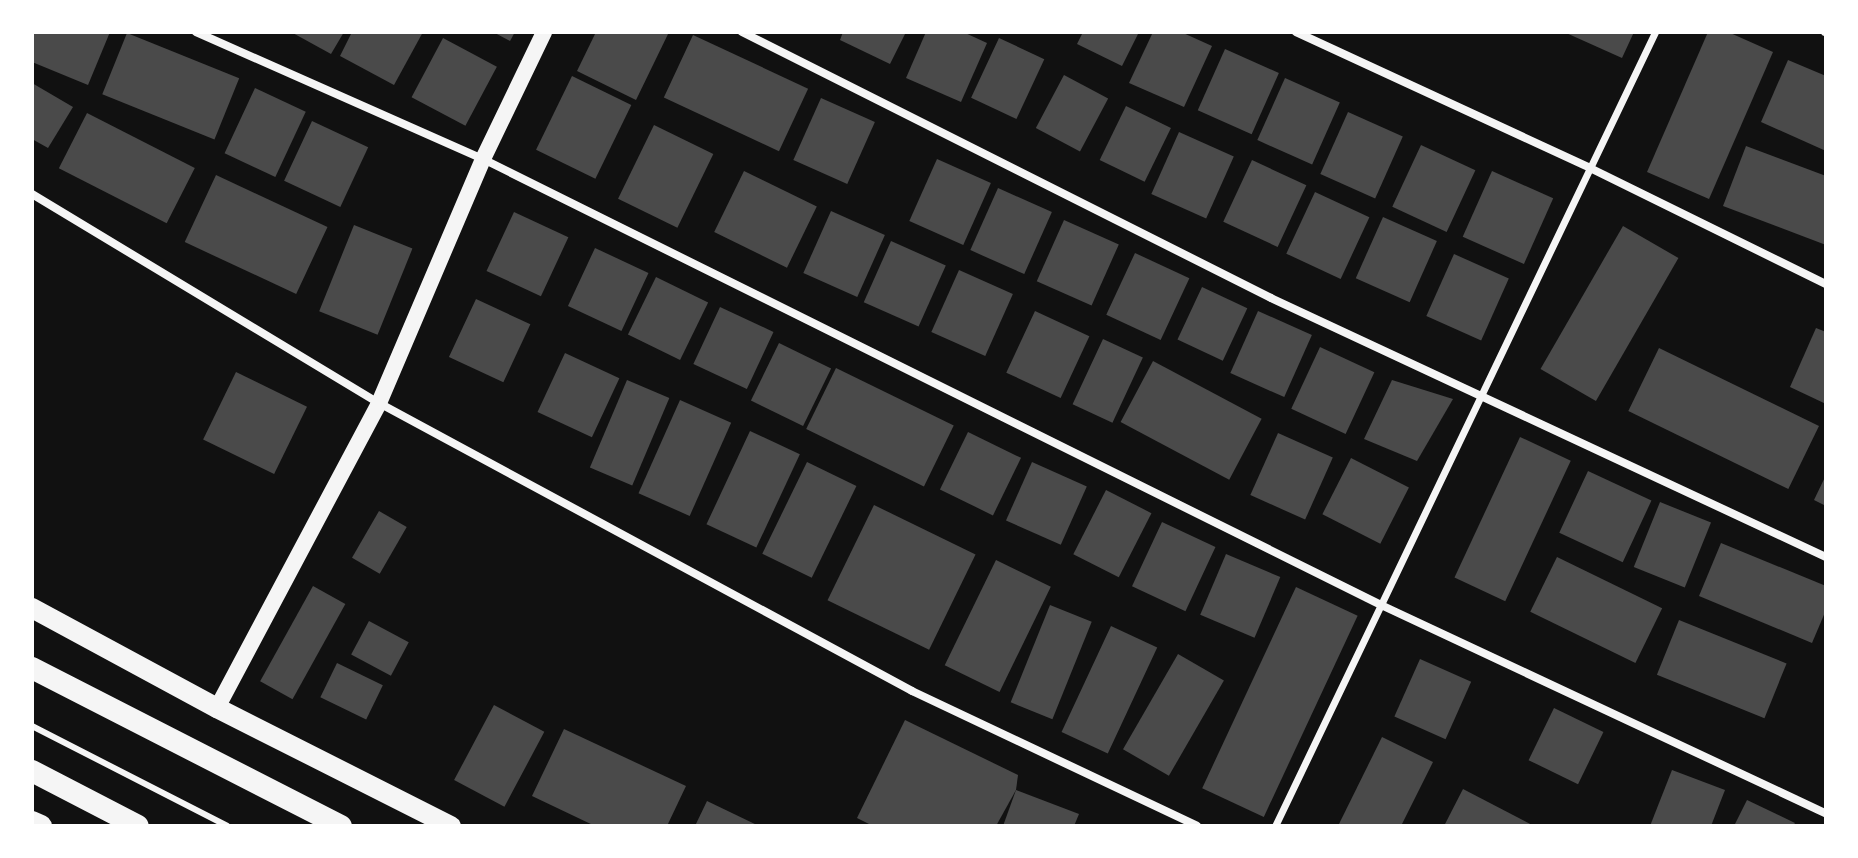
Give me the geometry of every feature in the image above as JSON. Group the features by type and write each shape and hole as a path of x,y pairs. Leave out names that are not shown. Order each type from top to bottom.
{"highway":[{"path":"32,668 341,826"},
{"path":"32,771 138,826"},
{"path":"32,822 41,826"}],"main road":[{"path":"217,708 379,403 483,159 544,32"},
{"path":"32,608 217,708 451,826"}],"street":[{"path":"196,32 483,159 1381,605 1826,813"},
{"path":"742,32 1271,298 1826,557"},
{"path":"1296,32 1590,168 1826,284"},
{"path":"1275,826 1655,32"},
{"path":"32,194 379,403 912,691 1197,826"}],"lane":[{"path":"32,726 227,826"}],"building":[{"path":"32,32 110,32 88,85 32,62"},
{"path":"291,32 344,32 331,54"},
{"path":"352,32 423,32 394,85 340,56"},
{"path":"493,32 515,32 510,41"},
{"path":"596,32 669,32 636,100 577,71"},
{"path":"843,32 906,32 890,64 840,40"},
{"path":"926,32 963,32 987,43 961,102 906,78"},
{"path":"1083,32 1139,32 1122,66 1077,44"},
{"path":"1153,32 1181,32 1212,46 1184,107 1129,83"},
{"path":"1564,32 1634,32 1622,58"},
{"path":"1708,32 1728,32 1773,52 1709,199 1647,172"},
{"path":"127,33 239,78 214,140 102,94"},
{"path":"693,35 808,89 779,151 664,98"},
{"path":"443,38 497,67 465,126 412,97"},
{"path":"999,38 1044,59 1016,119 971,98"},
{"path":"1225,49 1279,73 1252,134 1198,110"},
{"path":"1788,60 1826,76 1826,151 1761,122"},
{"path":"1064,75 1108,98 1080,151 1036,128"},
{"path":"572,76 631,105 595,179 536,150"},
{"path":"1285,78 1340,102 1312,165 1257,140"},
{"path":"32,83 73,107 48,148 32,139"},
{"path":"255,88 306,112 275,177 225,153"},
{"path":"821,98 875,122 847,184 793,160"},
{"path":"1126,106 1171,128 1145,182 1100,160"},
{"path":"1348,112 1403,136 1375,199 1320,174"},
{"path":"87,113 195,168 167,223 59,168"},
{"path":"312,121 368,147 340,207 284,181"},
{"path":"654,125 713,154 677,228 618,199"},
{"path":"1179,132 1234,156 1206,219 1151,194"},
{"path":"1421,145 1475,170 1447,232 1392,207"},
{"path":"1746,146 1826,176 1826,245 1723,206"},
{"path":"937,159 991,183 963,245 909,221"},
{"path":"1252,160 1306,185 1278,247 1223,222"},
{"path":"744,171 817,207 787,268 714,232"},
{"path":"1492,171 1553,198 1524,264 1463,237"},
{"path":"216,175 327,227 296,294 185,242"},
{"path":"998,188 1052,212 1024,274 970,250"},
{"path":"1315,192 1369,217 1341,279 1286,254"},
{"path":"831,211 885,235 857,297 803,273"},
{"path":"514,212 568,237 541,296 487,271"},
{"path":"1383,217 1437,241 1410,302 1356,278"},
{"path":"1064,220 1119,244 1092,306 1037,281"},
{"path":"354,225 412,249 378,335 319,311"},
{"path":"1623,226 1678,258 1596,401 1540,369"},
{"path":"891,241 946,265 919,327 864,302"},
{"path":"595,248 648,273 621,331 568,306"},
{"path":"1135,253 1189,278 1161,340 1106,315"},
{"path":"1454,254 1509,278 1481,341 1426,316"},
{"path":"959,270 1013,294 985,356 931,332"},
{"path":"656,277 708,302 680,360 628,335"},
{"path":"1202,287 1247,308 1223,361 1177,340"},
{"path":"476,299 530,324 503,382 449,357"},
{"path":"720,307 773,332 747,389 693,364"},
{"path":"1035,311 1089,336 1061,398 1006,373"},
{"path":"1258,311 1312,335 1284,397 1230,373"},
{"path":"1816,328 1826,332 1826,404 1790,387"},
{"path":"1103,339 1143,358 1112,423 1073,404"},
{"path":"779,343 831,368 803,426 751,401"},
{"path":"1320,347 1374,372 1346,434 1291,409"},
{"path":"1659,348 1819,426 1788,489 1628,411"},
{"path":"565,353 619,378 592,437 538,412"},
{"path":"1153,361 1262,419 1229,480 1121,422"},
{"path":"836,368 954,425 924,487 806,429"},
{"path":"236,372 307,407 274,474 203,439"},
{"path":"627,380 669,398 632,485 590,467"},
{"path":"1392,380 1453,399 1417,461 1364,439"},
{"path":"680,400 731,423 690,516 639,493"},
{"path":"750,431 800,454 756,548 706,524"},
{"path":"968,432 1021,458 993,515 940,490"},
{"path":"1278,433 1333,457 1305,520 1250,495"},
{"path":"1520,437 1571,461 1505,601 1454,577"},
{"path":"1351,458 1409,488 1380,544 1322,514"},
{"path":"807,462 856,486 812,578 762,554"},
{"path":"1032,462 1087,486 1061,545 1006,520"},
{"path":"1588,471 1651,501 1623,562 1559,533"},
{"path":"1826,475 1826,506 1814,500"},
{"path":"1106,490 1151,513 1119,577 1073,554"},
{"path":"1660,502 1711,523 1685,588 1634,567"},
{"path":"874,505 976,555 929,650 828,600"},
{"path":"379,511 407,527 380,574 352,558"},
{"path":"1162,522 1215,547 1185,611 1132,586"},
{"path":"1721,543 1826,586 1826,610 1812,643 1699,596"},
{"path":"1226,554 1280,577 1255,638 1200,615"},
{"path":"1557,557 1662,608 1635,663 1530,612"},
{"path":"996,560 1051,587 1000,692 945,665"},
{"path":"313,586 345,604 293,699 260,681"},
{"path":"1296,587 1358,616 1264,817 1202,788"},
{"path":"1050,605 1092,622 1052,719 1011,702"},
{"path":"1679,620 1787,663 1764,718 1657,675"},
{"path":"369,621 409,642 391,676 351,655"},
{"path":"1111,626 1157,648 1108,754 1062,732"},
{"path":"1178,654 1224,680 1169,776 1123,749"},
{"path":"1420,659 1471,682 1446,739 1394,717"},
{"path":"337,663 383,685 366,720 320,697"},
{"path":"494,705 544,732 504,807 454,780"},
{"path":"1554,708 1603,732 1578,784 1529,760"},
{"path":"905,720 1018,775 1016,790 996,826 873,826 857,818"},
{"path":"564,729 686,786 667,826 595,826 532,796"},
{"path":"1382,737 1433,762 1401,826 1338,826"},
{"path":"1672,770 1725,790 1711,826 1650,826"},
{"path":"1463,789 1534,826 1444,826"},
{"path":"1016,790 1079,814 1074,826 1003,826"},
{"path":"1747,800 1795,823 1793,826 1734,826"},
{"path":"707,801 759,826 695,826"}]}
